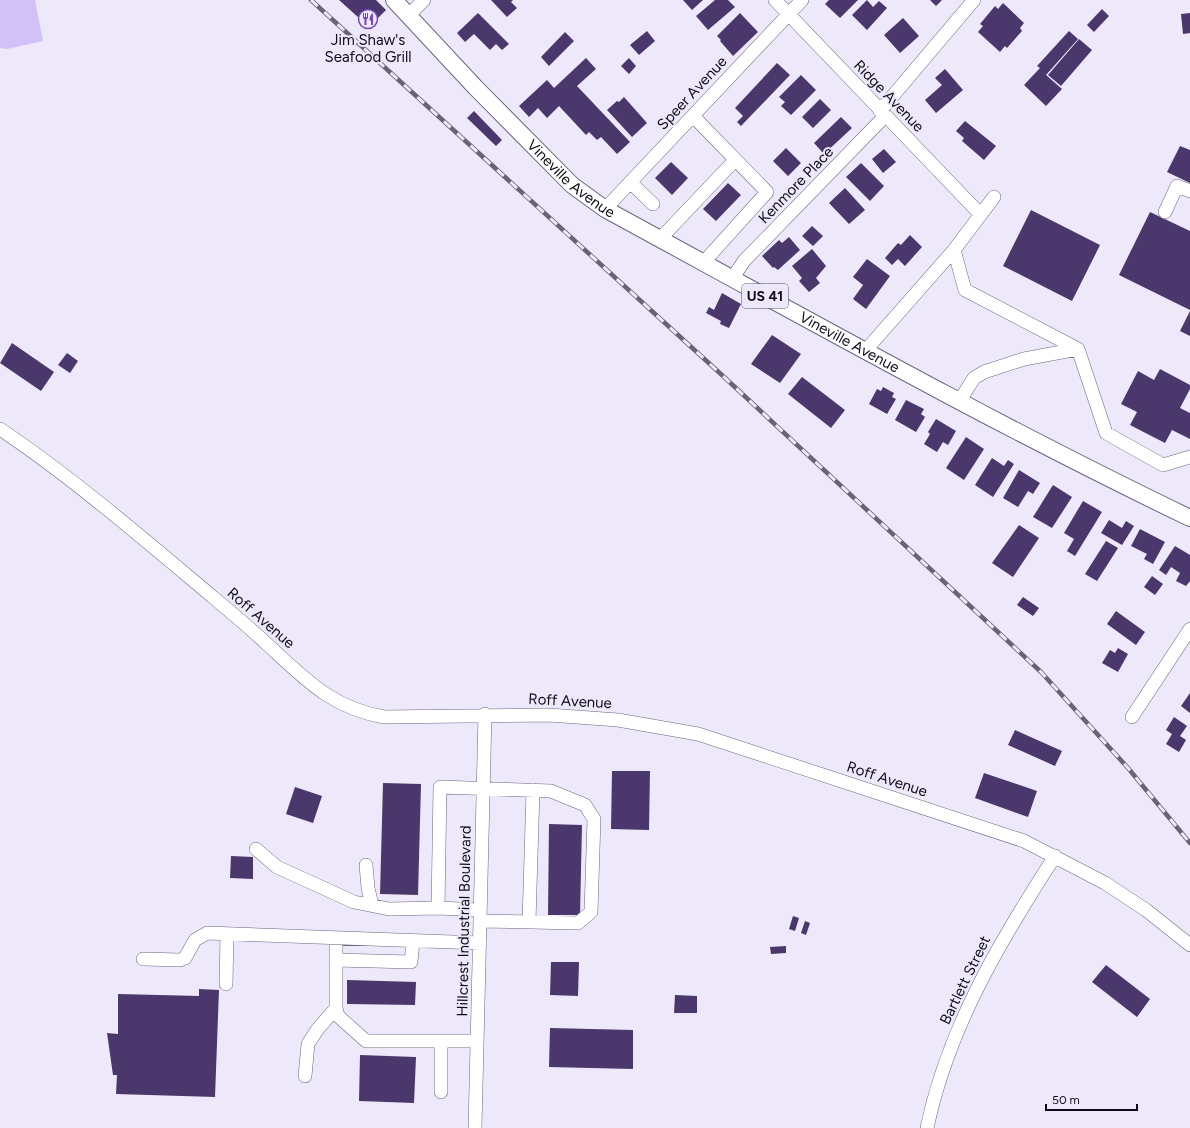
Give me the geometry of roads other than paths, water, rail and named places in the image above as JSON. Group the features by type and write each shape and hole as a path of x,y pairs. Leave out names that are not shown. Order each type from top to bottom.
{"main road":[{"name":"Vineville Avenue","path":"394,0 475,87 567,180 605,209 732,279 1118,484 1190,518"}],"street":[{"path":"409,15 424,0"},
{"name":"Ridge Avenue","path":"775,0 882,114 980,214"},
{"name":"Speer Avenue","path":"605,209 802,0"},
{"name":"Kenmore Place","path":"732,279 744,261 882,114 974,0"},
{"path":"693,116 767,192 704,263"},
{"path":"660,239 735,160"},
{"path":"630,182 653,204"},
{"path":"1165,212 1177,186 1190,191"},
{"path":"866,350 954,250 994,197"},
{"path":"954,250 965,290 1078,349 1106,433 1164,465 1190,457"},
{"path":"960,400 974,378 984,372 1024,359 1078,349"},
{"name":"Roff Avenue","path":"0,429 89,495 214,598 322,693 348,707 368,714 384,717 485,714 549,715 618,720 698,734 1024,841 1106,883 1146,910 1190,944"},
{"path":"1132,717 1190,629"},
{"name":"Hillcrest Industrial Boulevard","path":"475,1128 485,714"},
{"path":"256,849 277,867 354,902 389,909 438,908 480,916 529,922 578,923 591,912 594,819 585,805 551,791 440,787 438,908"},
{"path":"529,922 532,790"},
{"name":"Bartlett Street","path":"927,1128 947,1056 969,1005 994,954 1055,856"},
{"path":"366,865 368,888 372,905"},
{"path":"143,959 180,960 185,958 195,940 207,933 480,943"},
{"path":"226,984 227,934"},
{"path":"336,938 336,1008 338,1016 366,1041 477,1041"},
{"path":"336,960 411,962 413,941"},
{"path":"305,1076 308,1044 317,1030 336,1008"},
{"path":"441,1041 441,1092"}],"railway":[{"path":"311,0 723,376 1041,672 1128,768 1190,843"}],"place":[{"name":"Jim Shaw's Seafood Grill","path":"368,19"}]}
